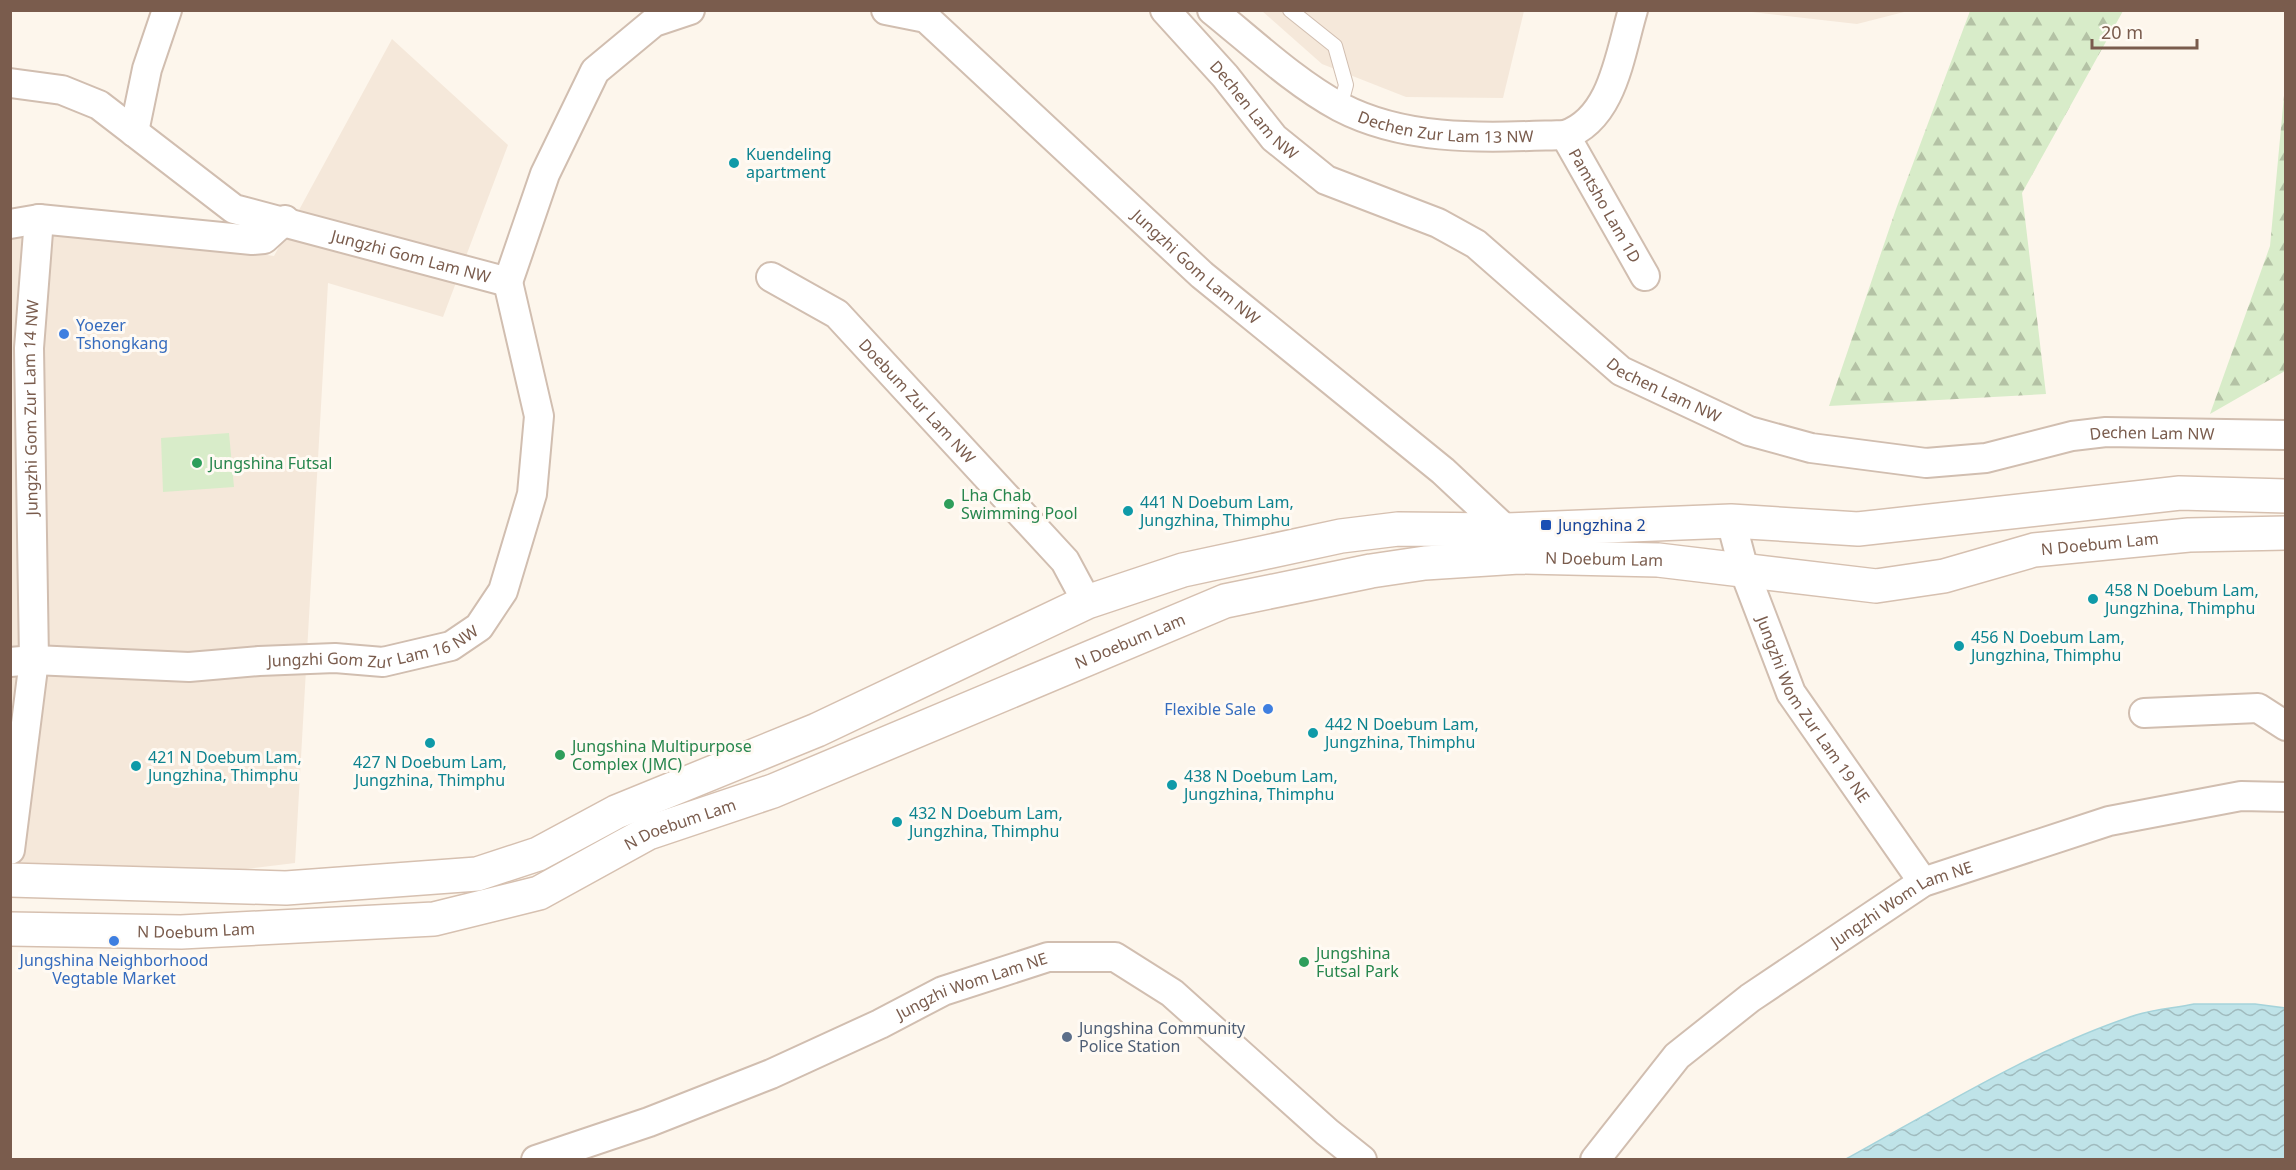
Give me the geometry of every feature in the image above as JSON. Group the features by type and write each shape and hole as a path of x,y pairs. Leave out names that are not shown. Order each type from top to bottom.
{"main road":[{"name":"N Doebum Lam","path":"10,880 286,888 477,874 538,854 616,812 817,730 1087,602 1183,570 1341,536 1398,529 1506,530 1731,521 1858,530 2180,493 2286,496"},
{"name":"N Doebum Lam","path":"10,929 181,932 434,919 539,893 648,833 773,791 1226,601 1371,571 1425,563 1519,557 1658,560 1876,586 1944,576 2034,550 2189,535 2286,533"}],"street":[{"path":"134,132 147,69 166,10"},
{"name":"Jungzhi Gom Lam NW","path":"11,81 71,94 99,105 234,208 508,282 544,174 595,71 654,22 690,10"},
{"name":"Jungzhi Gom Lam NW","path":"886,10 926,18 1202,275 1443,471 1506,530"},
{"name":"Dechen Lam NW","path":"1165,10 1225,76 1274,138 1326,180 1438,223 1476,244 1621,371 1749,431 1811,448 1926,463 1986,458 2072,436 2106,432 2286,435"},
{"name":"Dechen Zur Lam 13 NW","path":"1212,10 1304,83 1340,107 1392,127 1466,137 1565,135"},
{"path":"1565,135 1575,131 1595,115 1610,88 1633,10"},
{"name":"Pamtsho Lam 1D","path":"1565,135 1645,276"},
{"path":"10,224 39,219 252,240 264,239 285,220"},
{"name":"Jungzhi Gom Zur Lam 14 NW","path":"10,850 22,661 22,524 29,436 29,348 39,219"},
{"name":"Doebum Zur Lam NW","path":"771,277 837,314 1065,561 1087,602"},
{"name":"Jungzhi Gom Zur Lam 16 NW","path":"22,661 189,667 335,658 382,662 451,646 479,627 503,591 532,494 539,416 508,282"},
{"name":"Jungzhi Wom Zur Lam 19 NE","path":"1731,521 1744,570 1791,693 1923,882"},
{"path":"2144,713 2258,708 2286,726"},
{"name":"Jungzhi Wom Lam NE","path":"1595,1160 1677,1056 1750,998 1923,882 2109,821 2241,796 2286,797"},
{"name":"Jungzhi Wom Lam NE","path":"545,1158 649,1122 771,1074 880,1024 943,991 1048,957 1115,957 1172,993 1327,1132 1362,1160"}],"lane":[{"path":"1290,10 1335,46 1346,85 1340,107"}],"shaded area":[{"path":"1262,11 1524,11 1503,98 1406,97 1322,64"},
{"path":"1743,11 1908,11 1857,24"},
{"path":"392,39 508,145 443,317 328,283 295,863 11,897 11,220 274,256"}],"green space":[{"path":"1970,11 2123,11 2022,193 2046,394 1829,406 1896,209"},
{"path":"2285,85 2285,371 2210,414 2270,246"},
{"name":"Jungshina Futsal","path":"229,433 234,487 163,492 161,438"}],"water":[{"path":"2194,1004 2255,1004 2285,1008 2285,1159 1846,1159 1988,1080 2062,1044 2136,1015"}],"place":[{"name":"Kuendeling apartment","path":"734,163"},
{"name":"Yoezer Tshongkang","path":"64,334"},
{"name":"Jungshina Futsal","path":"197,463"},
{"name":"Lha Chab Swimming Pool","path":"949,504"},
{"name":"441 N Doebum Lam, Jungzhina, Thimphu","path":"1128,511"},
{"name":"Jungzhina 2","path":"1546,525"},
{"name":"458 N Doebum Lam, Jungzhina, Thimphu","path":"2093,599"},
{"name":"456 N Doebum Lam, Jungzhina, Thimphu","path":"1959,646"},
{"name":"Flexible Sale","path":"1268,709"},
{"name":"442 N Doebum Lam, Jungzhina, Thimphu","path":"1313,733"},
{"name":"427 N Doebum Lam, Jungzhina, Thimphu","path":"430,743"},
{"name":"Jungshina Multipurpose Complex (JMC)","path":"560,755"},
{"name":"421 N Doebum Lam, Jungzhina, Thimphu","path":"136,766"},
{"name":"438 N Doebum Lam, Jungzhina, Thimphu","path":"1172,785"},
{"name":"432 N Doebum Lam, Jungzhina, Thimphu","path":"897,822"},
{"name":"Jungshina Neighborhood Vegtable Market","path":"114,941"},
{"name":"Jungshina Futsal Park","path":"1304,962"},
{"name":"Jungshina Community Police Station","path":"1067,1037"}]}
